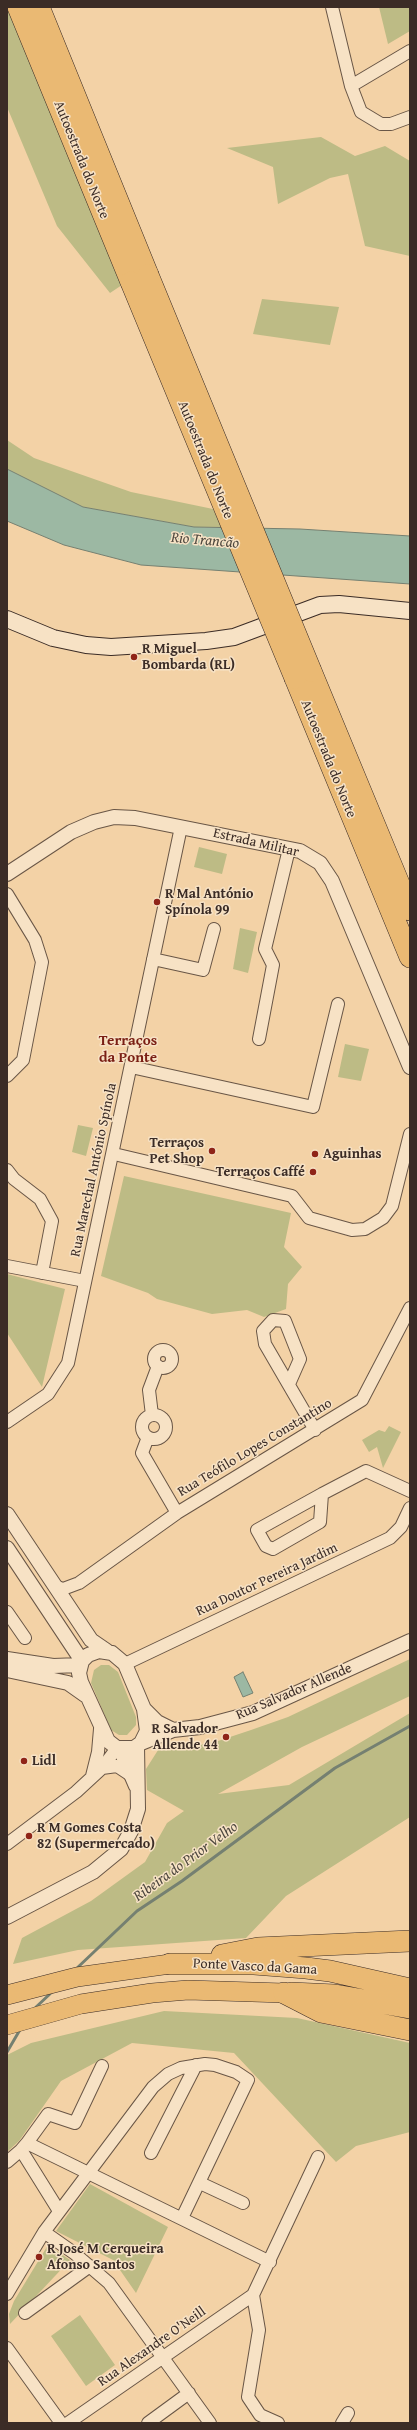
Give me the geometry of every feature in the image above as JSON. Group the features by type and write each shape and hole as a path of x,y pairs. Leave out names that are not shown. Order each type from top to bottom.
{"highway":[{"name":"Autoestrada do Norte","path":"18,7 140,278 303,674 410,957"},
{"name":"Autoestrada do Norte","path":"39,7 140,278"},
{"name":"Autoestrada do Norte","path":"303,674 410,910"},
{"path":"7,1995 47,1983 96,1973 170,1964 258,1948 410,1941"},
{"name":"Ponte Vasco da Gama","path":"170,1964 260,1965 330,1971 410,1989"},
{"path":"330,1971 410,1974"},
{"path":"7,2026 46,2013 103,2000 188,1990 208,1990 284,1992 321,2012 410,2030"},
{"name":"Ponte Vasco da Gama","path":"284,1992 335,1995 410,2008"}],"main road":[{"path":"7,619 53,638 86,646 111,647 206,641 234,637 320,605 339,604 410,610"}],"street":[{"path":"332,7 351,86 361,112 373,121 391,124 410,117"},
{"path":"351,86 410,51"},
{"name":"Estrada Militar","path":"7,874 71,832 94,822 114,817 135,818 300,851 320,863 332,881 410,1067"},
{"name":"Rua Marechal António Spínola","path":"7,1422 48,1394 68,1363 114,1154 181,827"},
{"path":"258,1039 273,965 265,949 289,849"},
{"path":"7,894 35,940 42,962 23,1060 7,1076"},
{"path":"153,959 203,970 214,929"},
{"path":"131,1067 313,1107 338,1004"},
{"path":"114,1154 292,1196 309,1218 352,1230 365,1229 383,1218 392,1206 410,1134"},
{"path":"7,1170 14,1179 40,1199 52,1221 42,1273"},
{"path":"7,1266 85,1281"},
{"name":"Rua Teófilo Lopes Constantino","path":"55,1586 63,1589 79,1583 178,1513 362,1400 410,1308"},
{"path":"289,1384 300,1359 285,1321 273,1320 263,1331 265,1344 315,1430"},
{"path":"152,1415 149,1390 158,1366"},
{"path":"152,1415 162,1418 165,1430 160,1437 148,1437 143,1433 142,1424 146,1417 152,1415"},
{"path":"148,1437 142,1453 178,1513"},
{"path":"322,1494 320,1522 273,1550 266,1546 258,1530 322,1494 366,1471 410,1491"},
{"name":"Rua Doutor Pereira Jardim","path":"125,1664 390,1538 401,1527 410,1508"},
{"path":"7,1514 91,1640 117,1656 125,1664 144,1709 147,1726 139,1745 137,1788 138,1809 135,1822 127,1841 118,1852 93,1872 7,1917"},
{"path":"7,1548 68,1640 81,1663 81,1682 100,1728 108,1741 119,1748 129,1774 137,1788"},
{"path":"71,1610 71,1599 79,1583"},
{"path":"7,1612 25,1638"},
{"path":"53,1666 64,1656 68,1640"},
{"name":"Rua Salvador Allende","path":"119,1748 130,1749 173,1730 200,1727 253,1713 410,1642"},
{"path":"7,1658 53,1666 81,1663 92,1653 107,1651"},
{"path":"7,1670 68,1683 86,1696"},
{"path":"144,1709 157,1722 173,1730"},
{"path":"92,1776 96,1763 100,1728"},
{"path":"7,1844 76,1792 102,1768 119,1748"},
{"path":"102,1768 117,1766 129,1774"},
{"path":"7,2294 44,2232 158,2082 174,2071 196,2065 205,2064 224,2067 248,2080 182,2218"},
{"path":"152,2153 196,2065"},
{"path":"7,2162 24,2147 48,2114 75,2123 102,2066"},
{"path":"24,2147 89,2171 270,2262"},
{"path":"24,2147 59,2211"},
{"path":"278,2423 260,2415 248,2397 259,2330 254,2295 318,2157"},
{"path":"200,2183 243,2203"},
{"path":"44,2232 90,2266 108,2283 210,2423"},
{"path":"25,2313 90,2266"},
{"name":"Rua Alexandre O'Neill","path":"68,2423 254,2295"},
{"path":"7,2348 61,2423"},
{"path":"148,2423 189,2393"}],"shaded area":[{"path":"7,7 122,285 110,293 57,226 7,107"},
{"path":"379,7 410,7 410,31 388,44"},
{"path":"321,137 355,156 385,146 410,161 410,256 365,246 348,174 330,178 278,204 273,167 227,148"},
{"path":"262,299 339,307 330,345 253,334"},
{"path":"7,440 34,458 131,492 213,509 222,527 194,527 83,507 7,469"},
{"path":"199,847 227,854 222,874 194,867"},
{"path":"240,928 257,932 248,973 233,969"},
{"path":"345,1044 369,1049 361,1081 338,1077"},
{"path":"78,1125 93,1128 86,1156 72,1152"},
{"path":"124,1176 291,1213 284,1247 302,1267 288,1284 286,1309 264,1317 247,1310 212,1314 157,1299 148,1293 101,1276"},
{"path":"7,1274 65,1289 42,1387 7,1333"},
{"path":"389,1426 401,1432 383,1468 377,1447 369,1452 362,1440 379,1430 385,1432"},
{"path":"410,1659 410,1696 302,1747 218,1794 289,1785 410,1713 410,1817 286,1896 246,1938 78,1950 13,1964 22,1938 91,1901 145,1862 167,1823 184,1811 147,1790 146,1769 160,1747 179,1741 181,1749 218,1741 288,1717"},
{"path":"101,1665 109,1665 118,1672 136,1717 136,1725 127,1735 119,1735 111,1730 91,1683 94,1670"},
{"path":"164,2011 297,2018 410,2043 410,2132 356,2146 336,2162 234,2053 132,2043 61,2081 19,2141 7,2152 7,2055 31,2043"},
{"path":"90,2184 168,2227 136,2293 113,2260 56,2231"},
{"path":"48,2245 70,2260 10,2324 9,2314 14,2301"},
{"path":"80,2315 115,2365 86,2386 51,2336"}],"water":[{"name":"Rio Trancão","path":"7,469 83,507 194,527 300,529 410,536 410,584 141,565 64,545 7,521"},
{"path":"243,1672 253,1693 243,1697 234,1677"}],"waterway":[{"name":"Ribeira do Prior Velho","path":"76,1969 137,1911 182,1881 335,1768 410,1726"},
{"name":"Ribeira do Prior Velho","path":"34,2009 52,1992"},
{"name":"Ribeira do Prior Velho","path":"7,2052 21,2028"}],"place":[{"name":"R Miguel Bombarda (RL)","path":"134,657"},
{"name":"R Mal António Spínola 99","path":"157,902"},
{"name":"Terraços Pet Shop","path":"212,1151"},
{"name":"Aguinhas","path":"315,1154"},
{"name":"Terraços Caffé","path":"313,1172"},
{"name":"R Salvador Allende 44","path":"226,1737"},
{"name":"Lidl","path":"24,1761"},
{"name":"R M Gomes Costa 82 (Supermercado)","path":"29,1836"},
{"name":"R José M Cerqueira Afonso Santos","path":"39,2257"}],"district":[{"name":"Terraços da Ponte","path":"128,1050"}]}
